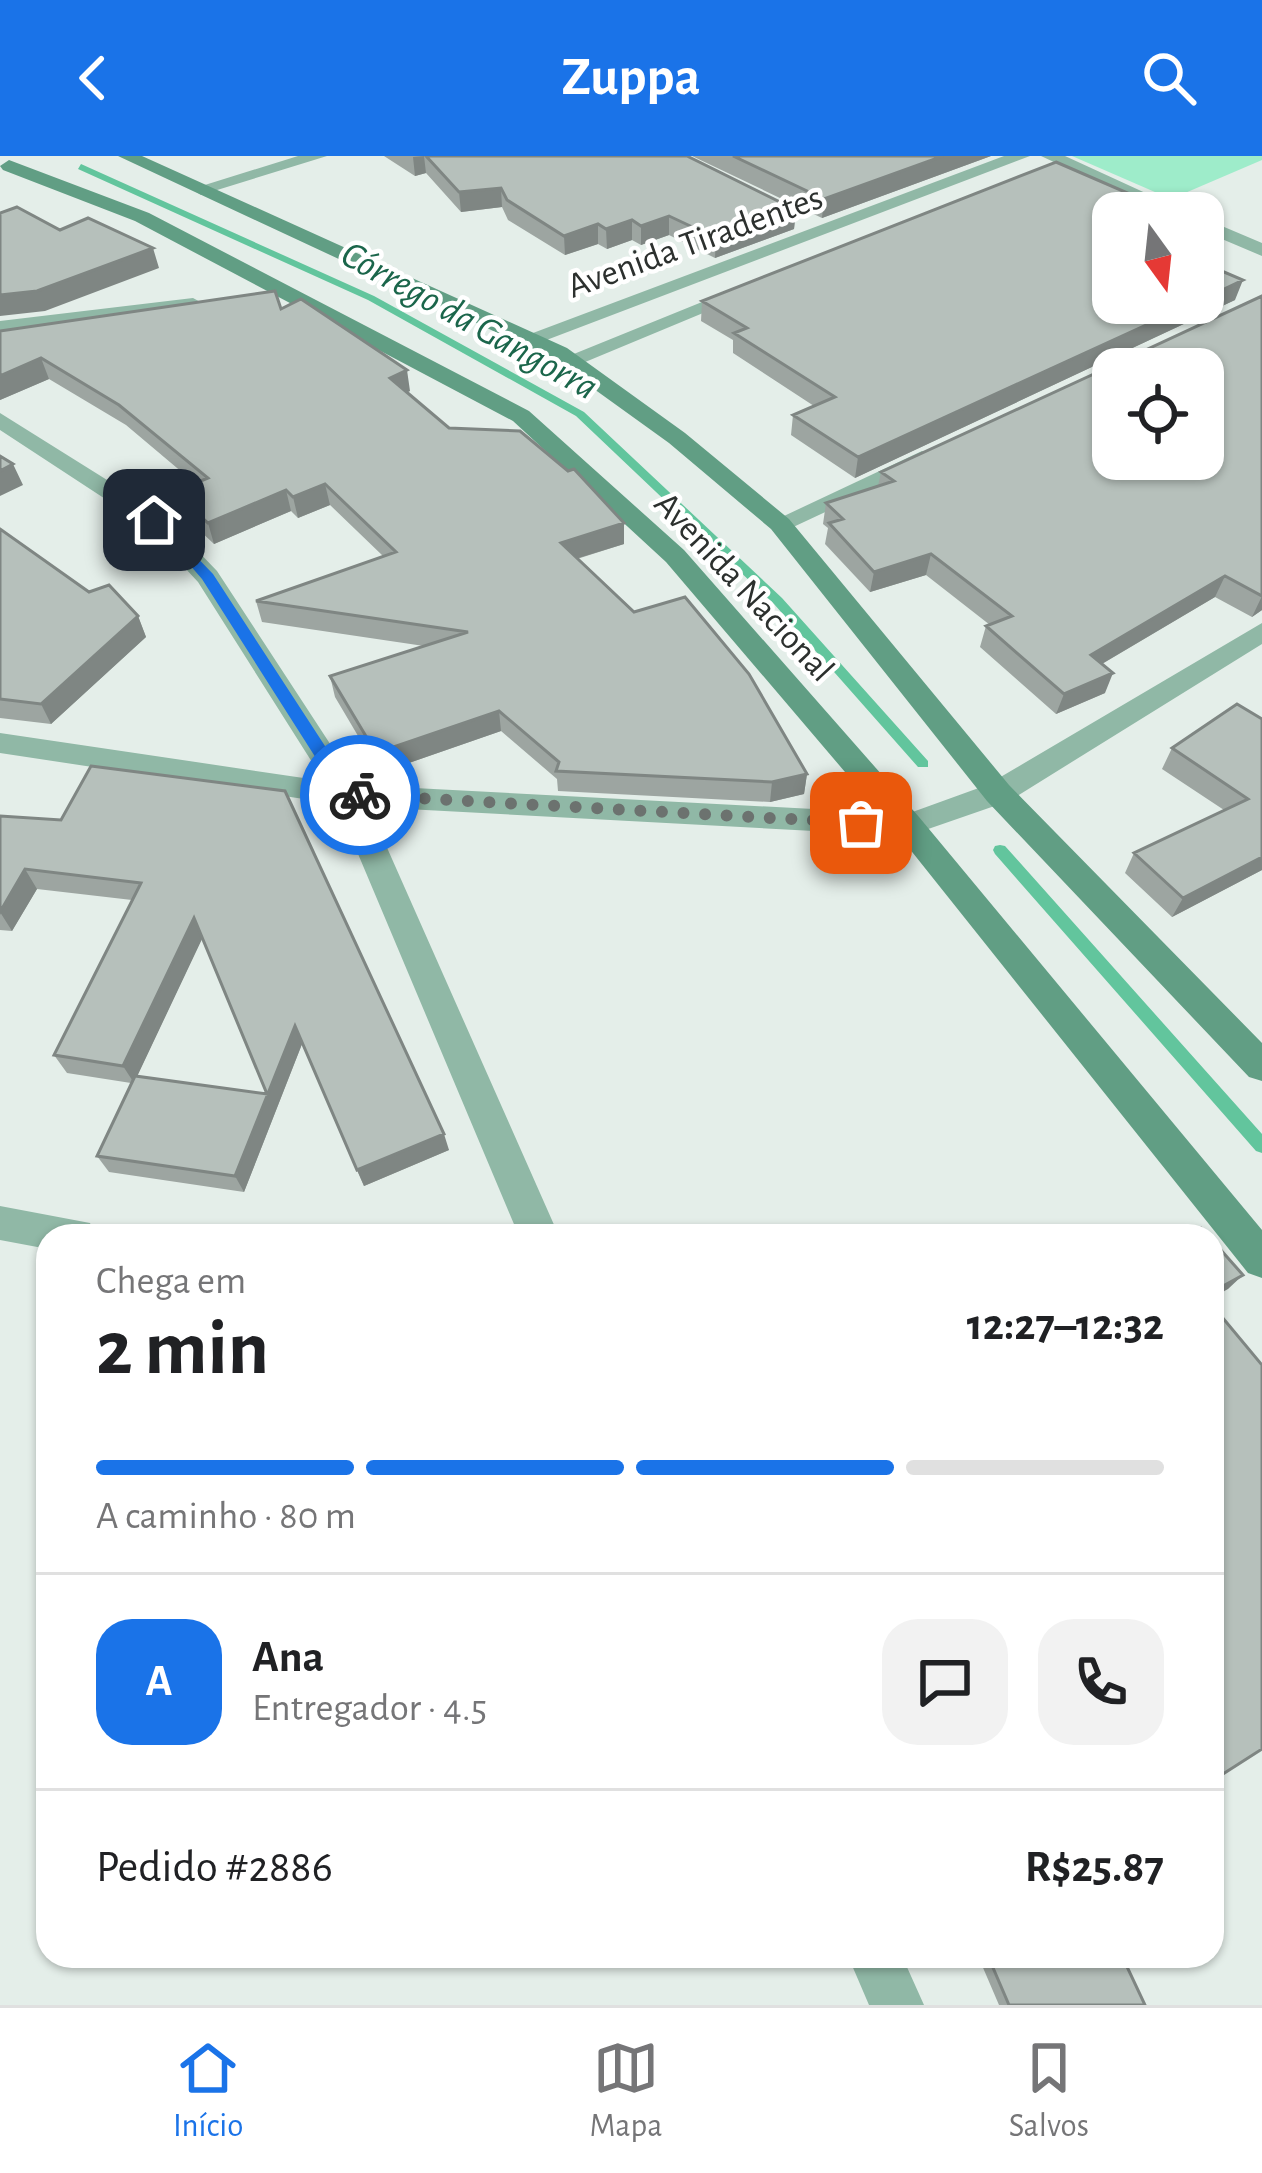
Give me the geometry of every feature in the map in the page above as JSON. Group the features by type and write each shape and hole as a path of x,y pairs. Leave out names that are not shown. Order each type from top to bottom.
{"street":[{"name":"Avenida Nacional","path":"127,156 570,360 677,438 780,524 990,796 1262,1066"},
{"path":"201,189 318,156"},
{"name":"Avenida Tiradentes","path":"528,339 811,225 1021,156"},
{"name":"Avenida Nacional","path":"19,162 142,217 521,416 675,556 921,821 1262,1260"},
{"path":"1054,164 1125,192"},
{"path":"1224,233 1262,250"},
{"name":"Avenida Tiradentes","path":"570,360 765,284"},
{"path":"0,328 286,293"},
{"path":"0,420 154,520 208,577 348,795 534,1224"},
{"path":"780,524 947,446"},
{"path":"0,742 348,795 921,821 990,796 1262,632"},
{"path":"0,1223 36,1229"},
{"path":"880,1968 897,2005"}],"green space":[{"path":"1072,156 1262,156 1262,160 1187,192 1155,192"}],"building":[{"path":"426,156 687,156 796,210 716,238 669,216 641,226 632,220 606,229 598,224 564,236 507,200 501,188 459,192"},
{"path":"733,156 943,156 824,199"},
{"path":"1056,162 1125,192 1092,192 1092,324 1148,324 858,457 793,415 835,397 734,333 747,328 702,301"},
{"path":"17,207 60,230 88,218 153,248 37,291 0,295 0,213"},
{"path":"1224,272 1243,280 1224,289"},
{"path":"275,291 281,309 301,299 407,370 390,378 449,428 520,431 568,471 574,469 624,523 561,543 634,612 685,597 749,674 807,774 772,782 556,771 559,762 499,711 376,753 330,676 468,632 256,601 396,552 325,484 293,497 286,490 208,523 174,492 208,478 119,405 41,358 0,376 0,331"},
{"path":"1262,296 1262,596 1225,576 1091,655 1113,673 1064,694 986,626 1012,616 931,554 874,572 829,523 843,519 826,503 894,481 881,472 1092,375 1092,480 1224,480 1224,348 1150,348 1202,324 1224,324 1224,314"},
{"path":"0,456 13,464 0,471"},
{"path":"0,529 89,592 109,585 138,616 41,704 0,699"},
{"path":"1237,704 1262,719 1262,857 1183,898 1134,853 1248,799 1172,748"},
{"path":"91,766 285,791 444,1134 357,1170 295,1026 235,1176 97,1156 135,1076 267,1094 194,918 123,1066 54,1055 141,883 25,869 0,912 0,816 61,820"},
{"path":"1224,1254 1243,1275 1224,1285"},
{"path":"1224,1319 1262,1365 1262,1749 1224,1773"},
{"path":"993,1968 1128,1968 1145,2005 1009,2005"}],"waterway":[{"name":"Córrego da Gangorra","path":"81,167 371,298 580,414 778,601 923,764"},
{"name":"Córrego da Gangorra","path":"1000,850 1262,1146"}],"way so far":[{"path":"360,795 861,823"}],"route":[{"path":"154,520 208,577 348,795 360,795"}]}
